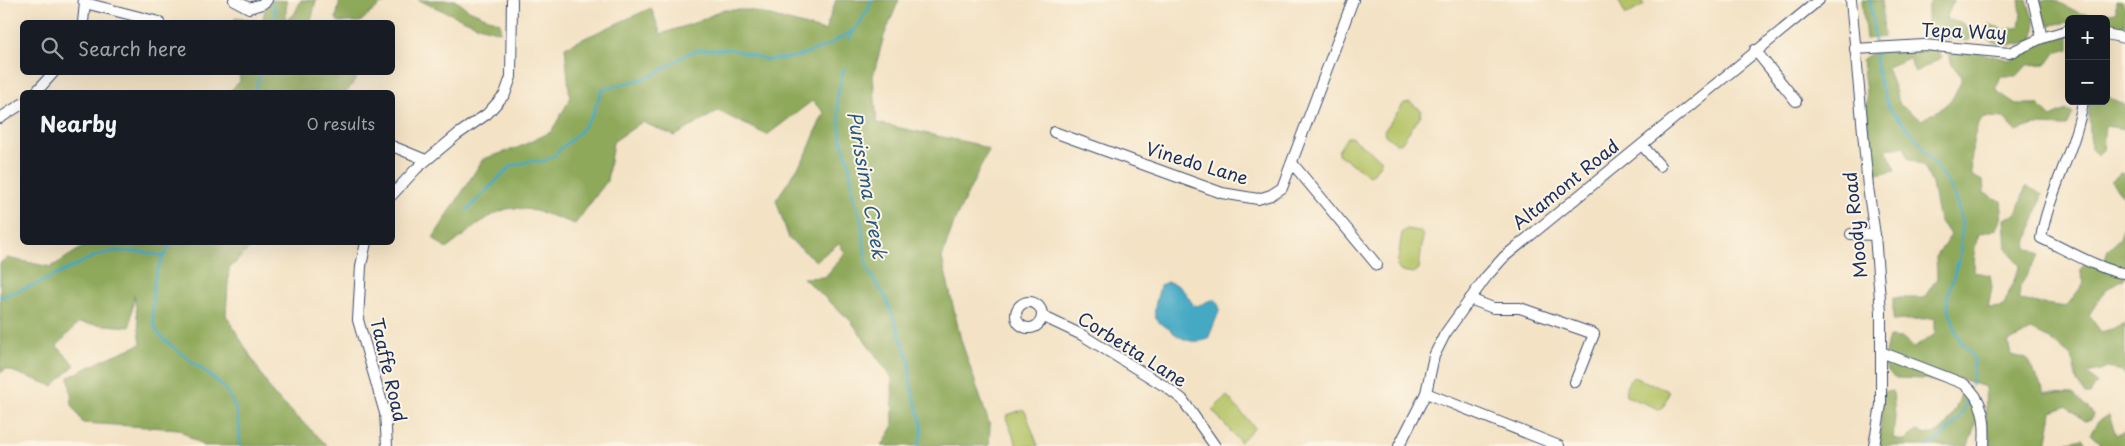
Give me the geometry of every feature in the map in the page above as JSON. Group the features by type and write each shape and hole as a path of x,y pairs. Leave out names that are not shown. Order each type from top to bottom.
{"street":[{"path":"234,0 249,8 262,4 267,0"},
{"path":"395,192 426,160 487,114 505,94 511,77 512,0"},
{"name":"Vinedo Lane","path":"1054,132 1222,193 1258,199 1271,195 1282,188 1353,0"},
{"name":"Altamont Road","path":"1399,446 1426,393 1434,356 1445,334 1486,277 1504,257 1755,50 1819,0"},
{"name":"Moody Road","path":"1851,0 1881,312 1881,406 1874,446"},
{"path":"2033,0 2042,38"},
{"path":"83,20 84,1 152,20"},
{"name":"Tepa Way","path":"1855,49 1924,45 2009,53 2042,38 2065,31"},
{"path":"2110,35 2125,38"},
{"path":"1755,50 1796,100"},
{"path":"38,90 51,75"},
{"path":"0,118 20,105"},
{"path":"2082,105 2080,121 2062,177 2047,213 2041,238 2103,268 2117,273 2125,273"},
{"path":"1642,145 1660,166"},
{"path":"395,147 426,160"},
{"path":"1292,162 1377,266"},
{"path":"1851,234 1875,234"},
{"name":"Taaffe Road","path":"365,245 360,280 358,320 385,413 387,446"},
{"path":"1470,299 1493,308 1520,308 1594,334 1575,382"},
{"name":"Corbetta Lane","path":"1042,316 1082,335 1182,399 1215,446"},
{"path":"1881,352 1964,384 1973,390 1984,412 1984,446"},
{"path":"1426,393 1559,446"}],"green space":[{"path":"272,0 287,1 285,20 262,20 265,10"},
{"path":"301,0 316,0 311,20 285,20 294,15"},
{"path":"340,0 398,0 381,4 362,20 337,20"},
{"path":"418,0 455,0 469,10 500,23 500,32 481,27"},
{"path":"836,0 899,0 884,36 873,76 877,123 975,144 989,150 954,222 942,258 961,340 990,426 989,446 882,446 893,427 892,378 851,321 803,278 825,277 845,253 839,243 816,261 789,239 776,200 806,155 824,112 812,101 767,135 718,111 675,136 642,122 613,142 607,181 575,224 540,212 511,208 489,217 446,249 433,238 483,159 517,148 551,132 570,99 565,47 651,8 661,34 697,22 722,10 749,10 825,31"},
{"path":"1618,0 1641,0 1644,5 1626,15"},
{"path":"1862,0 1882,0 1884,37 1866,39"},
{"path":"1933,0 1953,0 1946,19 1964,24 1972,32 1969,41 1934,38 1928,33 1928,6"},
{"path":"2019,0 2027,0 2035,24 2033,40 2005,45 1992,42 1980,34 1989,24 2005,30 2019,27 2021,13"},
{"path":"2037,0 2055,0 2079,13 2094,15 2065,15 2065,23 2050,25 2041,16"},
{"path":"2116,0 2122,1 2125,10 2125,29 2110,25 2110,15 2094,15 2116,12"},
{"path":"235,17 255,20 235,20"},
{"path":"2065,36 2065,50 2055,53 2047,64 2027,65 2017,76 2001,76 1995,90 2016,104 2038,104 2051,117 2066,110 2073,113 2067,126 2034,125 2016,131 2004,118 1984,117 1980,123 1974,137 1972,176 1983,181 1984,193 2001,201 2002,211 1997,229 1979,234 1975,246 1974,272 1990,275 1992,288 1988,308 2003,307 2020,266 2006,247 2004,219 2016,214 2026,186 2042,194 2026,247 2040,255 2020,286 2019,300 2066,307 2084,283 2080,270 2086,262 2104,265 2108,249 2120,238 2125,222 2125,278 2105,290 2089,315 2101,332 2115,328 2125,322 2125,375 2122,371 2107,368 2087,373 2097,383 2090,394 2085,394 2077,382 2072,357 2050,339 2031,330 2008,342 2011,355 2027,359 2045,393 2073,394 2094,414 2091,420 2085,421 2067,406 2052,412 2046,446 1987,446 1985,387 1961,379 1945,384 1925,379 1894,378 1882,363 1889,337 1903,338 1914,348 1935,334 1935,318 1893,321 1893,298 1924,298 1937,278 1936,257 1951,235 1939,221 1932,184 1924,166 1909,159 1904,147 1886,149 1896,170 1877,174 1872,158 1867,124 1867,100 1862,60 1870,54 1897,46 1935,46 1942,57 1915,73 1909,58 1887,67 1900,105 1922,120 1947,103 1956,92 1962,77 1952,65 1949,53 1954,47 2010,60 2031,49 2037,39"},
{"path":"239,75 359,75 348,90 231,90 240,81"},
{"path":"2110,98 2125,105 2125,129 2105,126 2103,150 2097,155 2091,149 2088,105 2110,105"},
{"path":"1410,102 1421,110 1421,115 1401,143 1397,144 1385,135 1384,131 1404,103"},
{"path":"1347,137 1351,137 1381,159 1381,163 1373,174 1369,176 1338,154"},
{"path":"2121,173 2125,174 2125,199 2111,181"},
{"path":"1407,229 1420,231 1423,236 1419,269 1414,273 1400,271 1397,266 1402,232"},
{"path":"86,245 253,245 229,269 226,315 273,394 328,446 203,446 178,429 83,423 72,405 69,377 141,344 134,294 130,327 78,323 57,346 75,365 53,386 6,369 0,373 0,263 7,258 51,267"},
{"path":"1634,377 1667,390 1669,393 1663,408 1659,409 1626,396 1627,385"},
{"path":"1884,391 1893,391 1895,417 1893,439 1905,441 1916,431 1930,434 1942,429 1951,418 1961,394 1975,404 1977,418 1968,446 1878,446"},
{"path":"1227,396 1255,428 1240,442 1212,410"},
{"path":"1022,410 1025,411 1038,446 1017,446 1006,418 1007,415"},
{"path":"2109,415 2116,435 2125,432 2125,446 2098,446 2100,443 2090,434 2098,422"},
{"path":"2083,439 2087,446 2063,446 2068,442"}],"water":[{"path":"1167,282 1180,287 1194,306 1216,300 1220,309 1208,339 1202,341 1187,340 1178,336 1157,320 1155,309 1160,285"}],"waterway":[{"name":"Purissima Creek","path":"848,40 868,10 872,0"},
{"path":"1870,0 1875,42"},
{"path":"273,3 277,20"},
{"path":"467,210 511,166 531,161 544,161 556,155 561,148 577,135 592,116 602,90 652,76 687,54 699,50 730,49 768,60 796,57 825,47 855,29"},
{"path":"1875,51 1879,80 1889,108 1917,139 1951,188 1958,206 1962,224 1960,256 1947,297 1948,307 1959,339 1974,358 1972,385"},
{"name":"Purissima Creek","path":"844,68 837,97 841,139 849,163 853,195 861,219 867,269 886,298 909,359 911,387 921,421 922,432 918,446"},
{"path":"256,90 260,75"},
{"path":"171,245 164,255 155,276 153,290 154,325 168,343 224,388 235,408 240,446"},
{"path":"0,297 37,284 95,256 114,251 144,252 162,256"},
{"path":"1928,446 1954,424 1963,410 1968,394"}]}
